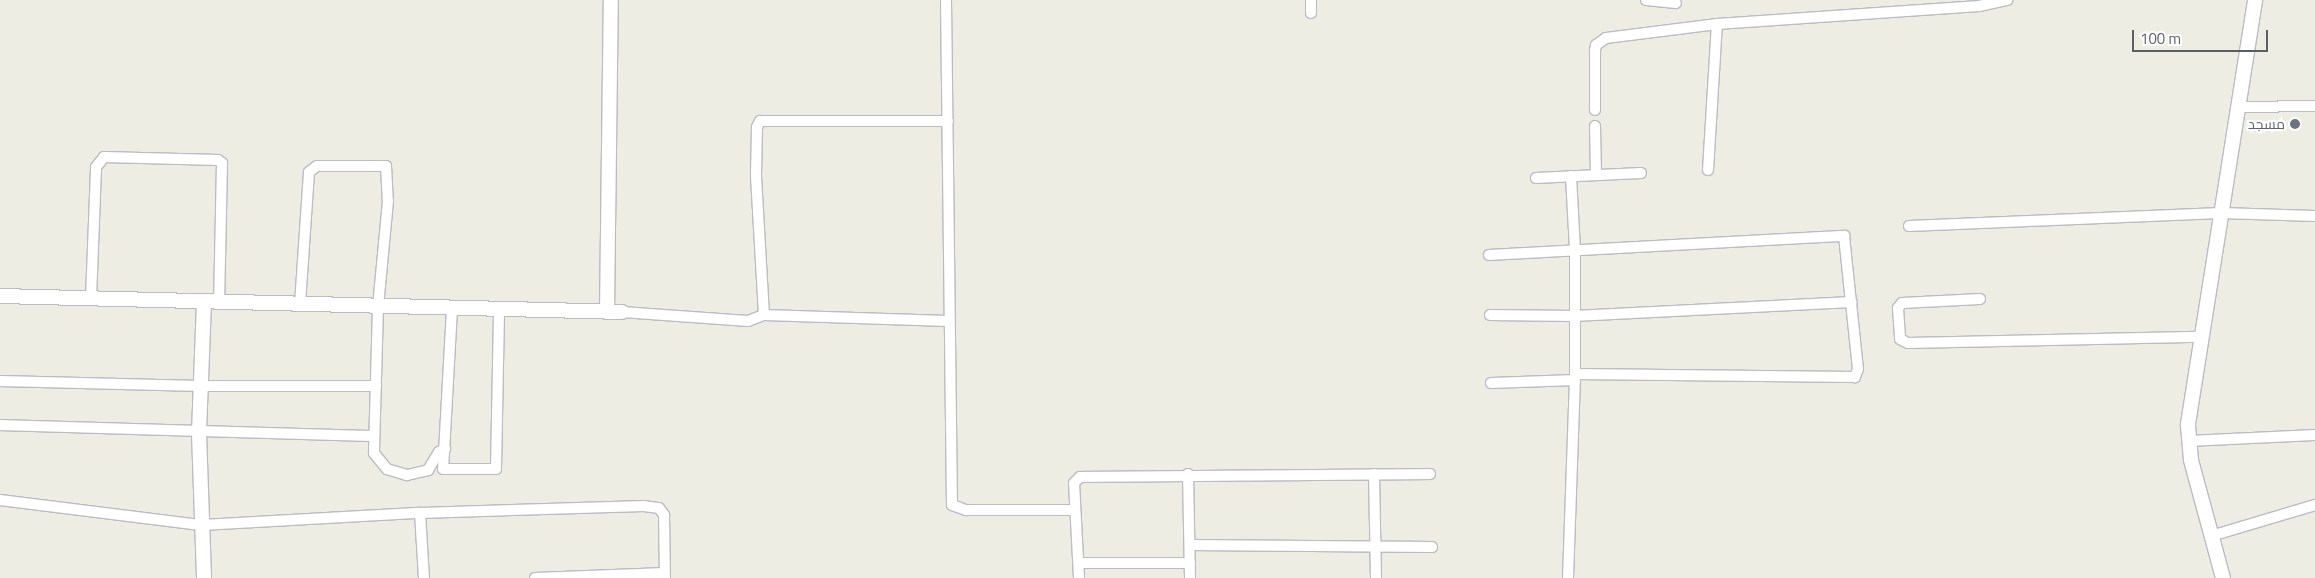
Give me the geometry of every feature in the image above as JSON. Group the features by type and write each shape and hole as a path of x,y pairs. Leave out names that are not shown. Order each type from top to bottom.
{"street":[{"path":"608,312 611,0"},
{"path":"946,0 948,321 952,505 966,510 1075,510"},
{"path":"1311,0 1311,13"},
{"path":"1646,0 1676,3"},
{"path":"1594,110 1594,51 1600,41 1717,24 1979,6 2007,0"},
{"path":"2222,578 2188,441 2189,408 2255,0"},
{"path":"1708,170 1717,24"},
{"path":"2238,106 2315,106"},
{"path":"764,315 756,174 757,127 760,121 948,121"},
{"path":"1595,126 1596,175"},
{"path":"91,299 96,167 104,156 218,160 222,163 219,302"},
{"path":"300,304 309,172 317,166 386,166 388,201 378,307 374,453 387,469 407,475 428,470 439,452 445,450"},
{"path":"1536,178 1641,173"},
{"path":"1568,578 1575,377 1575,250 1571,176"},
{"path":"1909,226 2221,213 2315,216"},
{"path":"1489,255 1841,234 1846,240 1858,368 1855,377 1575,377 1491,383"},
{"path":"0,296 452,310 622,312 748,321 764,315 948,321"},
{"path":"1980,299 1902,303 1898,308 1900,339 1908,343 2201,338"},
{"path":"204,302 199,433 204,578"},
{"path":"1490,314 1574,316 1852,302"},
{"path":"452,310 445,450 442,469 496,469 499,310"},
{"path":"0,381 201,386 376,386"},
{"path":"0,425 199,433 373,436"},
{"path":"2188,441 2315,435"},
{"path":"1188,474 1190,578"},
{"path":"1079,578 1074,483 1080,477 1188,474 1430,474"},
{"path":"1374,474 1377,547 1376,578"},
{"path":"0,500 202,525 420,513 644,506 659,508 664,515 665,576 535,578"},
{"path":"2211,536 2315,505"},
{"path":"420,513 424,578"},
{"path":"1190,545 1432,547"},
{"path":"1079,563 1190,562"}],"place":[{"name":"مسجد","path":"2295,124"}]}
